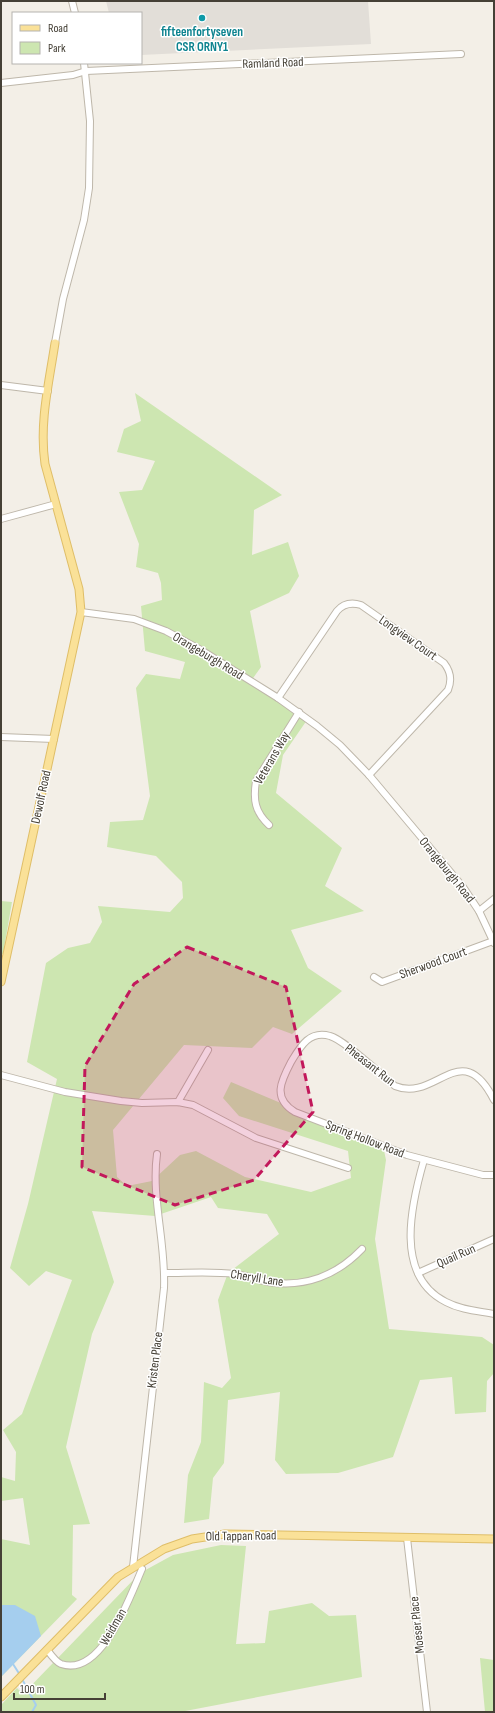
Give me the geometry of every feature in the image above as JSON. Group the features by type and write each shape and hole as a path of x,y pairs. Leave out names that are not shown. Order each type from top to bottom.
{"main road":[{"path":"55,343 43,421 43,450 79,589 81,612"},
{"name":"Dewolf Road","path":"1,982 81,612"},
{"name":"Old Tappan Road","path":"1,1698 118,1578 133,1567 164,1549 192,1539 225,1534 494,1539"}],"street":[{"path":"72,1 75,12"},
{"name":"Ramland Road","path":"1,84 73,75 86,71 461,54"},
{"path":"55,343 63,299 84,220 89,188 90,121 84,64"},
{"path":"1,385 48,391"},
{"path":"1,519 56,504"},
{"name":"Longview Court","path":"278,698 337,612 345,604 350,603 361,605 444,663 448,668 451,679 448,690 369,775"},
{"name":"Orangeburgh Road","path":"81,612 134,619 166,631 201,650 299,712 340,745 369,775 463,887 479,911 493,942"},
{"name":"Veterans Way","path":"269,825 260,816 254,795 256,781 299,712"},
{"path":"1,737 54,739"},
{"path":"479,911 494,899"},
{"name":"Sherwood Court","path":"374,977 382,982 493,942"},
{"name":"Pheasant Run","path":"292,1061 306,1040 318,1035 331,1036 395,1086 400,1088 419,1088 453,1073 465,1072 477,1076 483,1080 494,1100"},
{"path":"178,1102 208,1050"},
{"name":"Spring Hollow Road","path":"292,1061 281,1085 282,1099 290,1109 424,1160 483,1175 494,1175"},
{"path":"1,1075 65,1092 121,1101 142,1103 178,1102 193,1105 256,1138 348,1168"},
{"name":"Kristen Place","path":"133,1567 164,1273 155,1171 157,1154"},
{"path":"424,1160 413,1202 412,1215 412,1253 418,1273 431,1292 447,1303 494,1314"},
{"name":"Quail Run","path":"418,1273 494,1239"},
{"name":"Cheryll Lane","path":"164,1273 223,1273 279,1283 305,1282 317,1279 341,1268 362,1249"},
{"name":"Moeser Place","path":"407,1538 427,1712"},
{"name":"Weidman","path":"48,1651 60,1664 71,1665 84,1662 98,1652 115,1628 142,1569"}],"highlighted area":[{"path":"187,947 286,987 313,1112 254,1180 175,1205 82,1167 85,1066 134,984"}],"shaded area":[{"path":"106,1 368,1 371,44 142,55 142,12 109,12"}],"green space":[{"path":"135,393 282,495 254,510 252,555 288,542 299,576 289,593 250,611 261,667 251,681 307,720 283,755 276,793 342,848 325,886 364,911 291,930 308,968 342,991 292,1034 273,1027 252,1048 184,1045 113,1130 117,1177 127,1186 152,1181 180,1155 196,1151 245,1177 311,1192 351,1178 348,1151 239,1116 223,1098 231,1082 383,1146 386,1160 375,1239 389,1329 482,1337 494,1345 494,1373 487,1381 486,1412 455,1414 452,1377 420,1380 393,1457 338,1473 286,1474 275,1460 280,1392 228,1400 224,1463 213,1478 209,1519 184,1523 188,1475 201,1442 204,1382 222,1388 231,1378 218,1300 228,1273 279,1234 267,1214 218,1208 211,1197 155,1216 92,1211 114,1282 92,1334 66,1447 90,1524 73,1525 72,1595 77,1599 1,1677 1,1623 3,1622 1,1621 1,1539 30,1545 23,1498 1,1501 1,1477 15,1481 16,1452 3,1430 22,1414 72,1280 46,1271 29,1286 10,1268 28,1204 57,1079 27,1062 46,963 68,948 90,943 102,922 98,906 170,912 183,898 182,882 156,856 107,847 110,822 143,820 150,796 136,688 146,674 180,679 185,662 145,651 141,606 162,600 161,583 158,573 136,567 139,544 119,492 142,490 155,461 117,452 124,429 141,421"},
{"path":"1,901 12,902 3,954 1,954"},
{"path":"221,1545 246,1546 236,1644 265,1643 269,1611 312,1603 329,1616 356,1615 362,1677 180,1712 1,1712 1,1705 17,1688 23,1694 140,1573 173,1555"},
{"path":"480,1658 494,1660 494,1712 485,1712"}],"water":[{"path":"1,1605 15,1605 35,1616 41,1636 1,1677"}],"waterway":[{"path":"13,1664 20,1675"},
{"path":"22,1679 36,1705 32,1712"}],"place":[{"name":"fifteenfortyseven CSR ORNY1","path":"202,18"}]}
